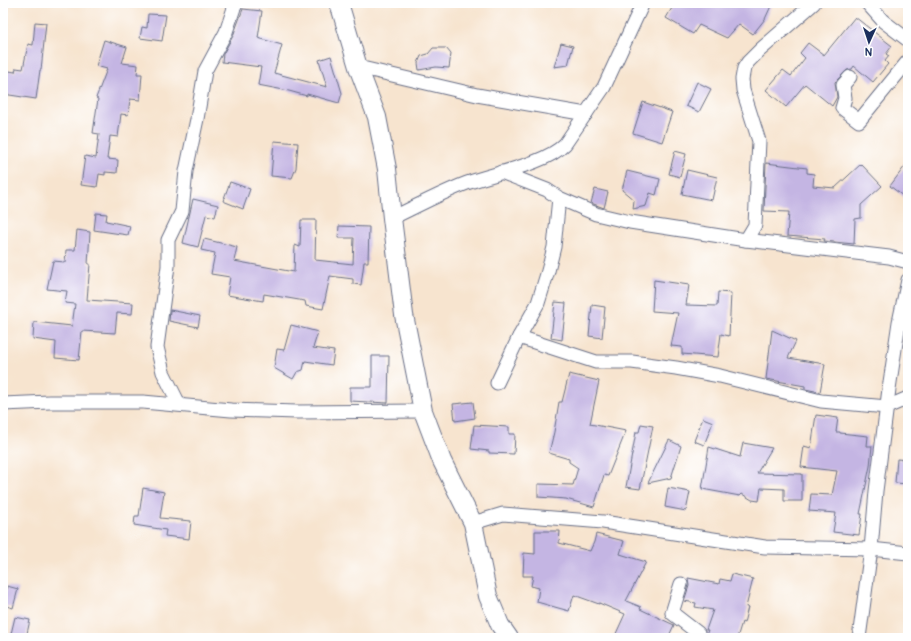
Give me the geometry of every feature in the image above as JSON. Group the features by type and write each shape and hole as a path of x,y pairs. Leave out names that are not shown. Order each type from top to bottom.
{"street":[{"path":"179,404 163,372 157,347 168,266 168,240 182,211 186,171 205,71 226,32 237,3"},
{"path":"339,3 358,67 377,117 387,169 404,314 423,411 442,461 473,523 488,596 500,626 509,638"},
{"path":"392,218 466,183 545,158 559,151 604,87 643,3"},
{"path":"746,240 755,225 759,141 743,90 742,79 744,68 760,50 814,3"},
{"path":"867,3 883,22 908,40"},
{"path":"850,77 843,85 845,98 842,108 859,121 908,61"},
{"path":"358,67 477,95 586,114"},
{"path":"501,172 547,190 559,198 596,214 630,222 746,240 889,258 908,262"},
{"path":"498,383 519,337 538,303 554,247 559,198"},
{"path":"859,638 872,549 876,490 887,407 899,322 908,280"},
{"path":"519,337 596,362 632,362 676,368 720,376 763,388 821,401 887,407 908,398"},
{"path":"3,404 50,402 143,402 179,404 231,410 297,412 423,411"},
{"path":"473,523 504,514 603,522 765,547 872,549 908,553"},
{"path":"681,584 672,613 698,633 696,638"}],"building":[{"path":"675,3 765,3 771,6 765,19 753,34 739,24 727,38 699,25 693,34 666,18"},
{"path":"243,9 262,11 258,38 282,45 274,73 327,87 319,60 331,56 342,93 339,103 307,94 307,96 258,85 261,67 222,62 223,54 233,36"},
{"path":"148,14 166,15 162,41 140,38 142,27 147,28"},
{"path":"855,17 892,46 886,54 889,56 885,61 888,64 873,82 854,66 852,69 847,70 835,82 837,97 832,106 805,84 786,107 766,90 783,70 791,76 805,58 800,53 808,43 824,55"},
{"path":"35,22 46,23 36,99 3,94 3,70 15,72 16,68 23,69 28,44 33,45"},
{"path":"104,40 127,47 122,63 138,65 137,74 142,74 140,100 130,99 128,115 121,114 118,137 110,136 107,159 118,160 117,173 105,172 105,175 99,174 97,187 81,185 85,156 96,158 99,134 93,133 98,99 96,98 107,69 96,66"},
{"path":"561,43 573,46 568,65 554,67"},
{"path":"433,48 446,48 451,54 449,68 436,67 419,70 418,63 421,56 428,54"},
{"path":"697,82 711,89 699,112 686,106"},
{"path":"643,102 672,112 662,142 633,133"},
{"path":"274,141 298,143 296,168 292,178 271,176"},
{"path":"675,151 686,154 680,177 669,174"},
{"path":"908,162 908,200 890,186"},
{"path":"766,163 807,168 807,173 814,174 813,186 835,188 861,164 882,186 861,205 861,218 855,219 854,244 824,241 825,239 787,236 789,212 764,211"},
{"path":"687,170 717,177 712,200 682,194"},
{"path":"627,171 660,179 656,195 650,193 646,206 633,209 634,200 622,190"},
{"path":"230,182 250,189 243,209 223,201"},
{"path":"595,189 608,192 604,208 591,203"},
{"path":"193,199 218,205 215,217 206,215 198,247 183,243"},
{"path":"96,213 107,214 106,221 130,226 128,235 94,230"},
{"path":"301,220 316,220 315,260 353,264 354,238 338,238 339,226 369,227 368,262 364,262 361,285 353,284 353,279 330,276 323,309 306,306 305,301 264,294 263,301 227,295 230,277 211,274 215,253 201,250 204,239 237,247 234,261 294,272 295,245 300,247"},
{"path":"77,230 90,232 88,264 90,264 87,300 133,303 132,314 117,313 115,333 82,331 79,360 55,358 56,342 33,339 34,322 72,326 75,304 65,303 67,291 47,289 53,261 65,262 66,250 75,250"},
{"path":"654,280 689,285 686,305 717,306 718,292 731,293 729,336 721,334 718,357 682,354 682,347 671,346 678,313 652,311"},
{"path":"555,302 566,303 562,340 551,338"},
{"path":"592,305 605,307 602,338 589,336"},
{"path":"170,310 200,316 198,327 169,321"},
{"path":"291,325 318,332 313,348 334,351 332,365 305,361 303,370 297,372 293,379 274,368 277,349 284,350"},
{"path":"772,330 796,341 788,358 825,364 820,392 805,389 805,386 766,379"},
{"path":"372,356 389,356 388,403 350,401 350,387 372,387"},
{"path":"569,374 599,381 590,424 626,431 608,476 604,475 594,507 566,499 538,497 538,484 573,485 578,468 569,462 569,459 549,453 559,402 562,402"},
{"path":"473,402 475,418 455,421 453,404"},
{"path":"816,415 838,418 836,432 868,436 867,446 872,446 870,466 860,514 862,514 859,535 833,532 836,513 809,511 811,494 832,495 837,471 801,467 804,446 811,448"},
{"path":"703,418 713,422 704,445 694,441"},
{"path":"641,424 653,426 640,489 626,487 636,432 639,432"},
{"path":"474,425 509,427 509,434 515,434 514,454 489,453 489,451 471,449"},
{"path":"669,440 681,446 671,478 648,483"},
{"path":"743,443 772,448 757,473 802,474 802,501 784,501 784,489 761,488 759,501 752,500 742,494 740,496 702,489 709,447 740,457"},
{"path":"897,459 908,460 908,484 895,483"},
{"path":"143,488 164,492 160,518 191,521 189,539 165,536 166,530 134,525 135,516 139,516"},
{"path":"668,488 690,492 686,511 665,507"},
{"path":"535,531 560,531 559,543 590,551 596,534 624,541 620,554 646,562 626,601 641,607 640,609 674,625 668,638 614,638 625,614 599,603 574,595 569,611 537,602 539,588 531,586 533,576 523,576 524,553 535,554"},
{"path":"732,574 753,579 746,607 748,607 744,623 742,622 737,638 705,638 708,630 706,630 713,610 695,607 696,603 684,601 689,586 688,578 719,584 720,579 730,581"},
{"path":"7,586 18,589 13,608 3,605"},
{"path":"15,617 30,620 26,638 10,638"}]}
